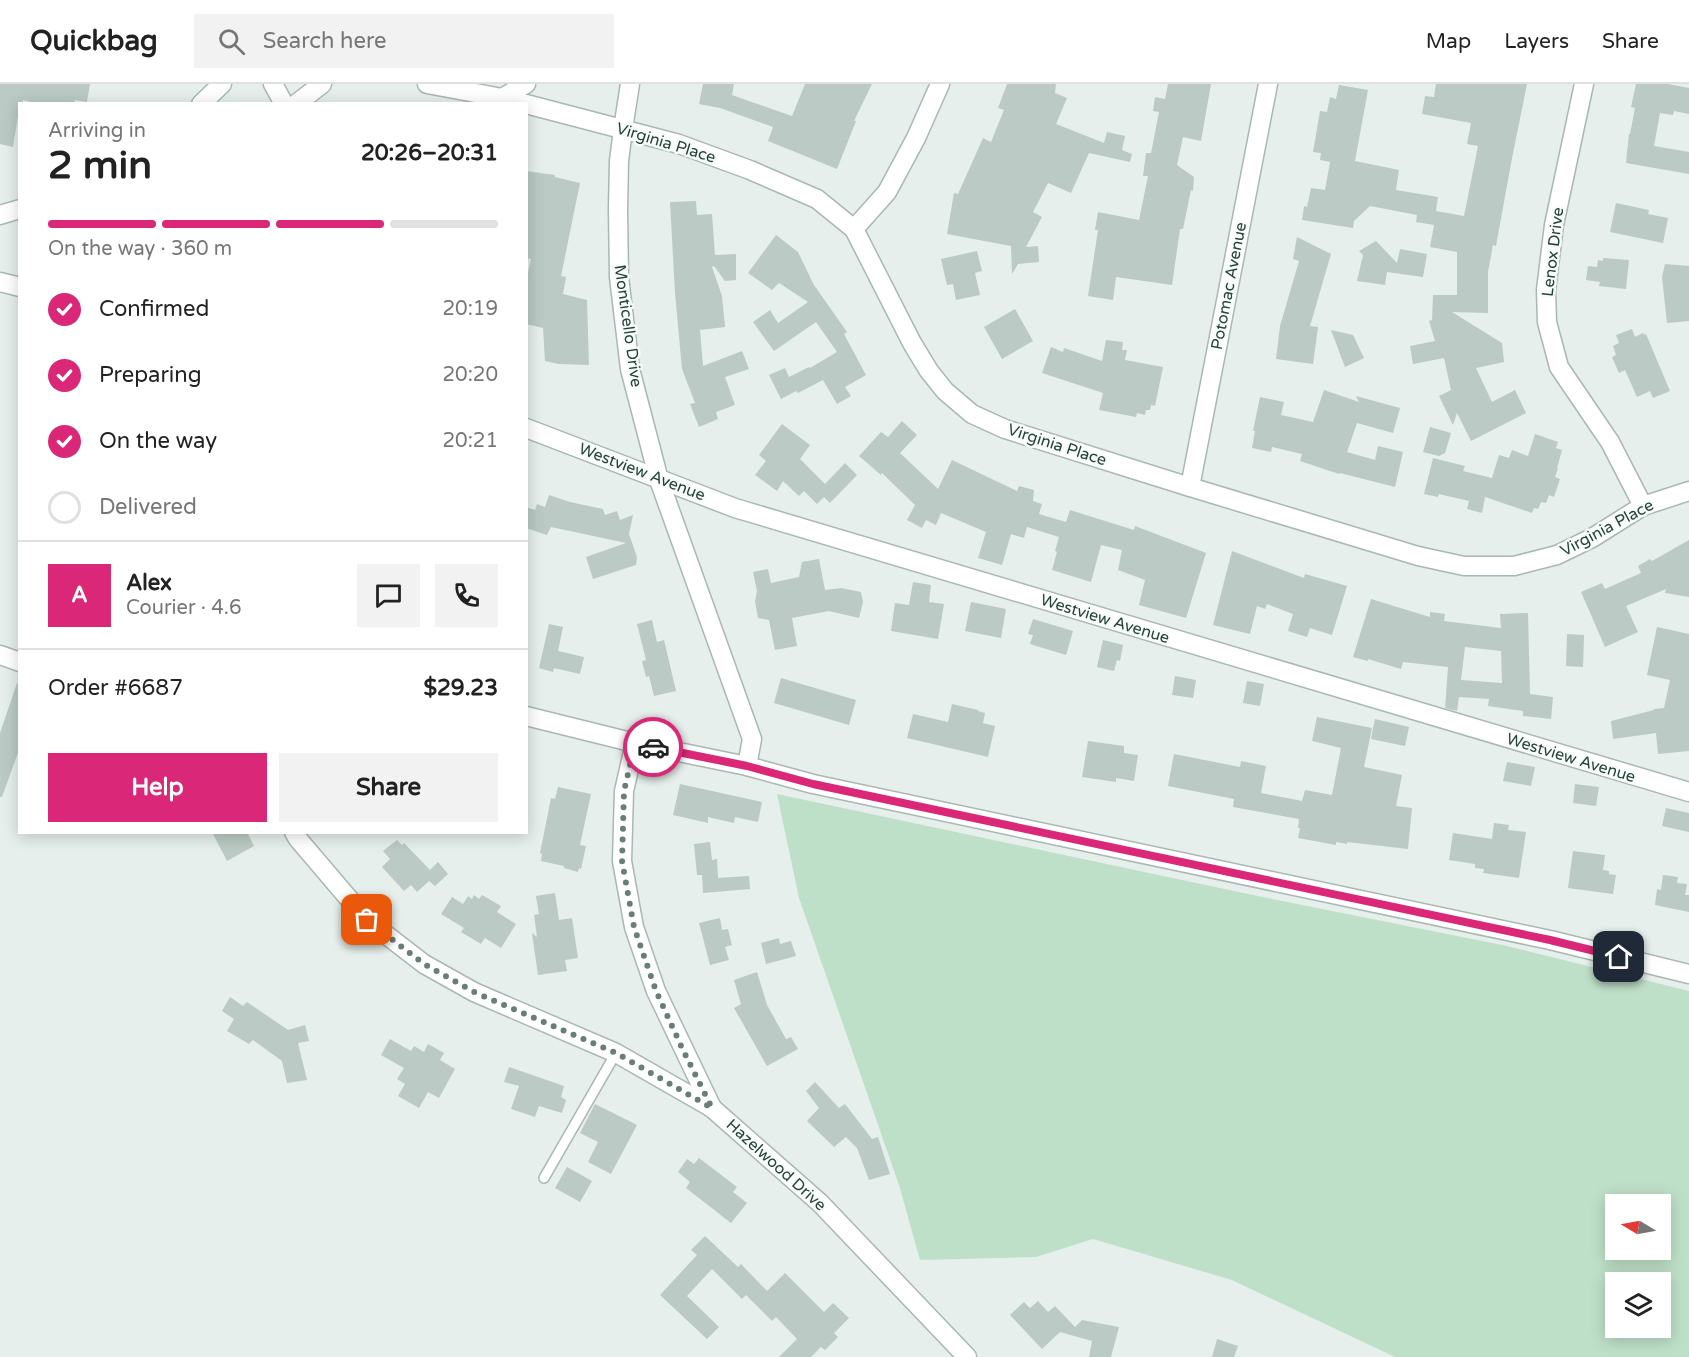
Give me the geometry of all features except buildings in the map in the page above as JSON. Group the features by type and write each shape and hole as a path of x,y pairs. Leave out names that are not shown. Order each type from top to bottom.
{"street":[{"path":"203,102 222,84"},
{"path":"273,84 283,102"},
{"path":"299,102 322,84"},
{"name":"Virginia Place","path":"427,84 517,102"},
{"path":"502,98 526,84"},
{"name":"Monticello Drive","path":"630,84 619,161 618,197 619,277 630,369 659,480 752,739 747,766"},
{"path":"854,229 887,192 916,138 940,84"},
{"name":"Potomac Avenue","path":"1190,488 1268,84"},
{"name":"Lenox Drive","path":"1584,84 1554,225 1546,290 1547,322 1559,367 1610,442 1643,506"},
{"name":"Virginia Place","path":"528,105 679,144 750,170 817,199 854,229 912,343 929,371 945,391 972,414 1005,429 1190,488 1418,556 1464,566 1514,566 1557,555 1592,538 1643,506 1689,491"},
{"path":"0,215 18,210"},
{"path":"0,282 18,286"},
{"name":"Westview Avenue","path":"528,429 735,508 1689,792"},
{"path":"0,655 18,661"},
{"path":"528,717 635,744 747,766 813,784 1550,940 1689,974"},
{"path":"635,744 624,791 622,861 634,927 656,991 712,1108"},
{"name":"Hazelwood Drive","path":"295,834 367,920 424,964 474,992 616,1053 712,1108 820,1203 967,1357"}],"lane":[{"path":"544,1178 616,1053"}],"green space":[{"path":"777,794 1248,894 1507,946 1689,991 1689,1357 1395,1357 1232,1280 1093,1239 1036,1257 920,1260 899,1185 799,898"}],"way so far":[{"path":"367,920 424,964 474,992 616,1053 712,1108 656,991 634,927 622,861 624,791 635,744 653,747"}],"route":[{"path":"653,747 747,766 813,784 1550,940 1619,957"}]}
